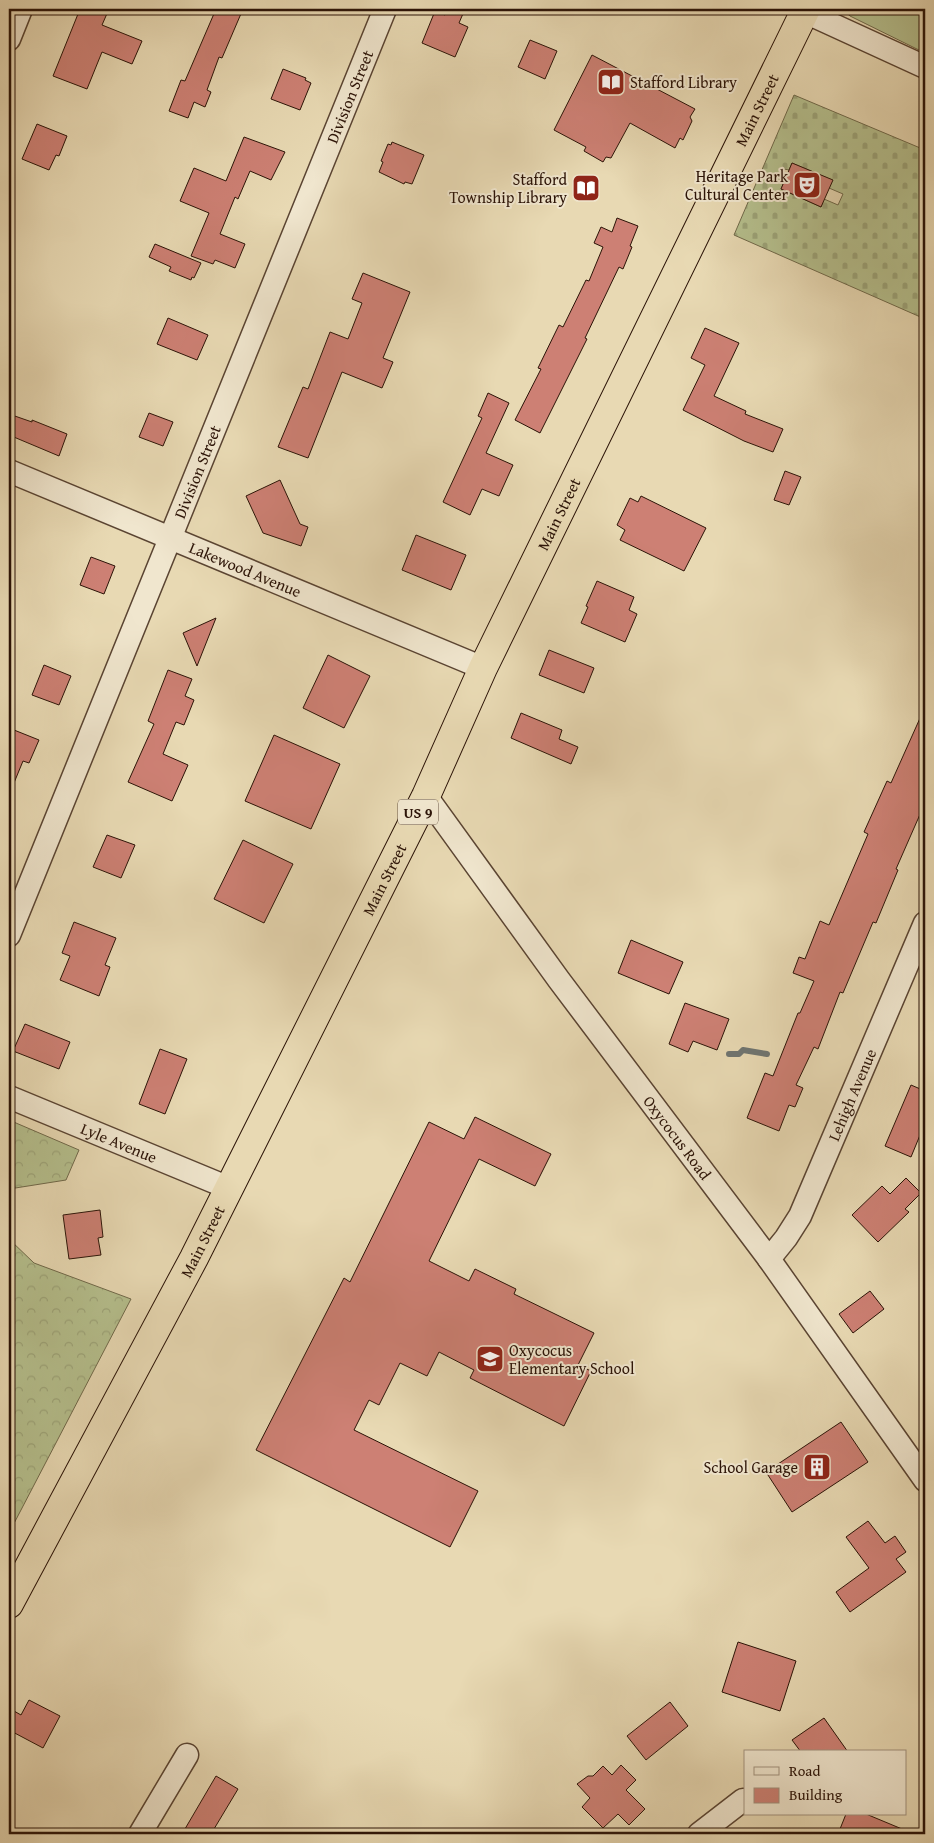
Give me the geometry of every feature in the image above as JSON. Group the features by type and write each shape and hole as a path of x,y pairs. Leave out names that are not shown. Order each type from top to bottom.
{"highway":[{"name":"Main Street","path":"9,1604 194,1258 426,796 483,668 806,10"}],"street":[{"path":"9,39 21,9"},
{"name":"Division Street","path":"9,935 385,9"},
{"path":"806,10 925,67"},
{"name":"Lakewood Avenue","path":"9,471 483,668"},
{"name":"Oxycocus Road","path":"426,796 559,980 768,1260 925,1480"},
{"name":"Lehigh Avenue","path":"768,1260 786,1238 800,1216 924,932"},
{"name":"Lyle Avenue","path":"9,1097 229,1188"},
{"path":"140,1834 187,1755"},
{"path":"699,1834 743,1800"}],"green space":[{"path":"842,9 925,9 925,53 850,16"},
{"path":"794,95 925,150 925,319 734,235","holes":["792,163 832,180 829,188 843,194 838,205 824,199 821,207 781,189 784,182 779,179 784,169 789,170"]},
{"path":"9,1120 79,1150 66,1180 9,1189"},
{"path":"9,1239 34,1263 131,1299 9,1533"}],"building":[{"path":"80,9 109,9 102,25 142,41 132,64 102,52 87,89 53,76"},
{"path":"216,9 243,9 222,58 219,57 207,90 211,92 205,107 194,102 188,118 169,111 181,80 185,81"},
{"path":"448,9 465,9 459,23 468,27 455,57 422,43 435,11 445,15"},
{"path":"530,40 557,51 545,79 518,67"},
{"name":"Stafford Library","path":"592,55 695,109 690,117 692,121 683,140 680,138 675,148 630,123 611,158 606,157 603,162 584,151 586,147 554,130"},
{"path":"283,69 306,78 305,80 311,83 300,110 271,99"},
{"path":"37,124 67,136 59,156 56,155 49,170 22,159"},
{"path":"244,137 285,152 271,180 250,171 238,199 235,197 220,234 245,244 235,268 215,260 213,264 191,256 209,213 180,201 194,168 226,181"},
{"path":"392,142 424,155 412,184 405,182 404,184 379,172 388,144 391,145"},
{"name":"Heritage Park Cultural Center","path":"792,163 833,180 821,207 781,189"},
{"path":"617,218 638,226 630,246 632,247 623,269 619,267 585,338 587,339 540,433 515,420 541,369 538,368 559,325 563,327 586,280 589,281 603,247 594,243 601,227 612,232"},
{"path":"155,244 201,263 194,278 192,277 191,280 169,271 171,267 149,257"},
{"path":"363,273 410,292 383,358 393,362 382,388 342,372 308,458 278,447 303,387 308,389 330,332 348,339 362,303 352,299"},
{"path":"168,318 208,335 197,360 157,344"},
{"path":"705,328 739,343 714,396 746,411 745,414 783,429 773,452 744,441 683,410 705,365 691,358"},
{"path":"488,393 509,403 486,453 513,465 499,496 482,489 470,515 443,502 482,418 478,416"},
{"path":"149,413 173,422 163,446 139,437"},
{"path":"9,414 32,422 32,420 67,434 59,456 9,435"},
{"path":"785,471 801,477 789,505 774,500"},
{"path":"280,480 300,524 308,527 301,546 263,533 246,496"},
{"path":"641,496 706,528 684,571 620,540 625,530 617,525 630,498 638,502"},
{"path":"416,535 466,555 451,590 402,570"},
{"path":"91,557 115,566 104,594 80,585"},
{"path":"597,581 634,597 629,610 637,614 625,642 581,623"},
{"path":"216,618 197,666 183,633"},
{"path":"549,650 594,668 584,693 539,675"},
{"path":"328,655 370,676 344,728 303,708"},
{"path":"44,665 71,676 59,705 32,695"},
{"path":"168,670 192,679 185,696 194,700 184,725 176,722 163,754 188,765 172,801 128,782 154,724 148,721"},
{"path":"925,707 925,803 896,869 898,870 876,923 873,922 843,993 840,992 818,1049 814,1047 796,1085 803,1088 795,1107 789,1105 779,1131 747,1118 765,1073 773,1076 798,1013 800,1013 814,981 793,973 799,957 805,959 820,921 829,925 868,834 864,832 887,781 891,783"},
{"path":"521,713 562,730 559,739 578,747 571,764 511,738"},
{"path":"9,728 39,740 29,763 23,761 9,795"},
{"path":"274,735 340,764 311,829 245,801"},
{"path":"107,835 135,845 121,878 93,867"},
{"path":"243,840 293,864 264,923 214,899"},
{"path":"74,922 116,938 105,965 110,967 99,996 60,980 70,956 62,953"},
{"path":"631,940 683,962 669,994 618,973"},
{"path":"685,1003 729,1019 717,1050 693,1041 688,1052 669,1044"},
{"path":"25,1024 70,1042 59,1069 13,1051"},
{"path":"160,1049 187,1059 165,1114 139,1104"},
{"path":"911,1085 925,1091 925,1123 911,1157 885,1146"},
{"path":"475,1117 551,1154 535,1186 479,1159 429,1261 469,1281 475,1269 516,1289 514,1294 594,1333 578,1365 591,1371 564,1426 470,1378 474,1370 439,1352 427,1376 400,1363 379,1405 369,1400 354,1430 478,1491 450,1547 256,1450 344,1278 350,1282 429,1122 464,1139"},
{"path":"906,1178 921,1193 905,1209 909,1212 878,1242 852,1215 882,1186 890,1194"},
{"path":"100,1210 103,1237 98,1238 101,1255 69,1259 63,1215"},
{"path":"870,1291 884,1309 853,1333 839,1314"},
{"name":"School Garage","path":"841,1422 868,1462 792,1512 766,1472"},
{"path":"868,1521 885,1543 895,1536 906,1552 896,1559 906,1572 850,1612 836,1592 869,1568 846,1537"},
{"path":"738,1642 796,1661 780,1711 722,1692"},
{"path":"29,1700 60,1716 43,1748 9,1730 9,1722 14,1711 21,1715"},
{"path":"670,1702 688,1726 646,1760 627,1736"},
{"path":"824,1718 847,1750 800,1750 792,1740"},
{"path":"621,1765 636,1780 626,1790 645,1809 629,1825 618,1814 603,1828 582,1807 590,1798 577,1784 588,1776 593,1776 603,1766 612,1775"},
{"path":"216,1776 238,1789 211,1834 182,1834"},
{"path":"845,1816 871,1816 914,1834 838,1834"}],"waterway":[{"path":"729,1054 739,1054 743,1050 767,1054"}],"place":[{"name":"Stafford Library","path":"611,82"},
{"name":"Heritage Park Cultural Center","path":"807,185"},
{"name":"Stafford Township Library","path":"586,188"},
{"name":"Oxycocus Elementary School","path":"490,1359"},
{"name":"School Garage","path":"817,1467"}]}
